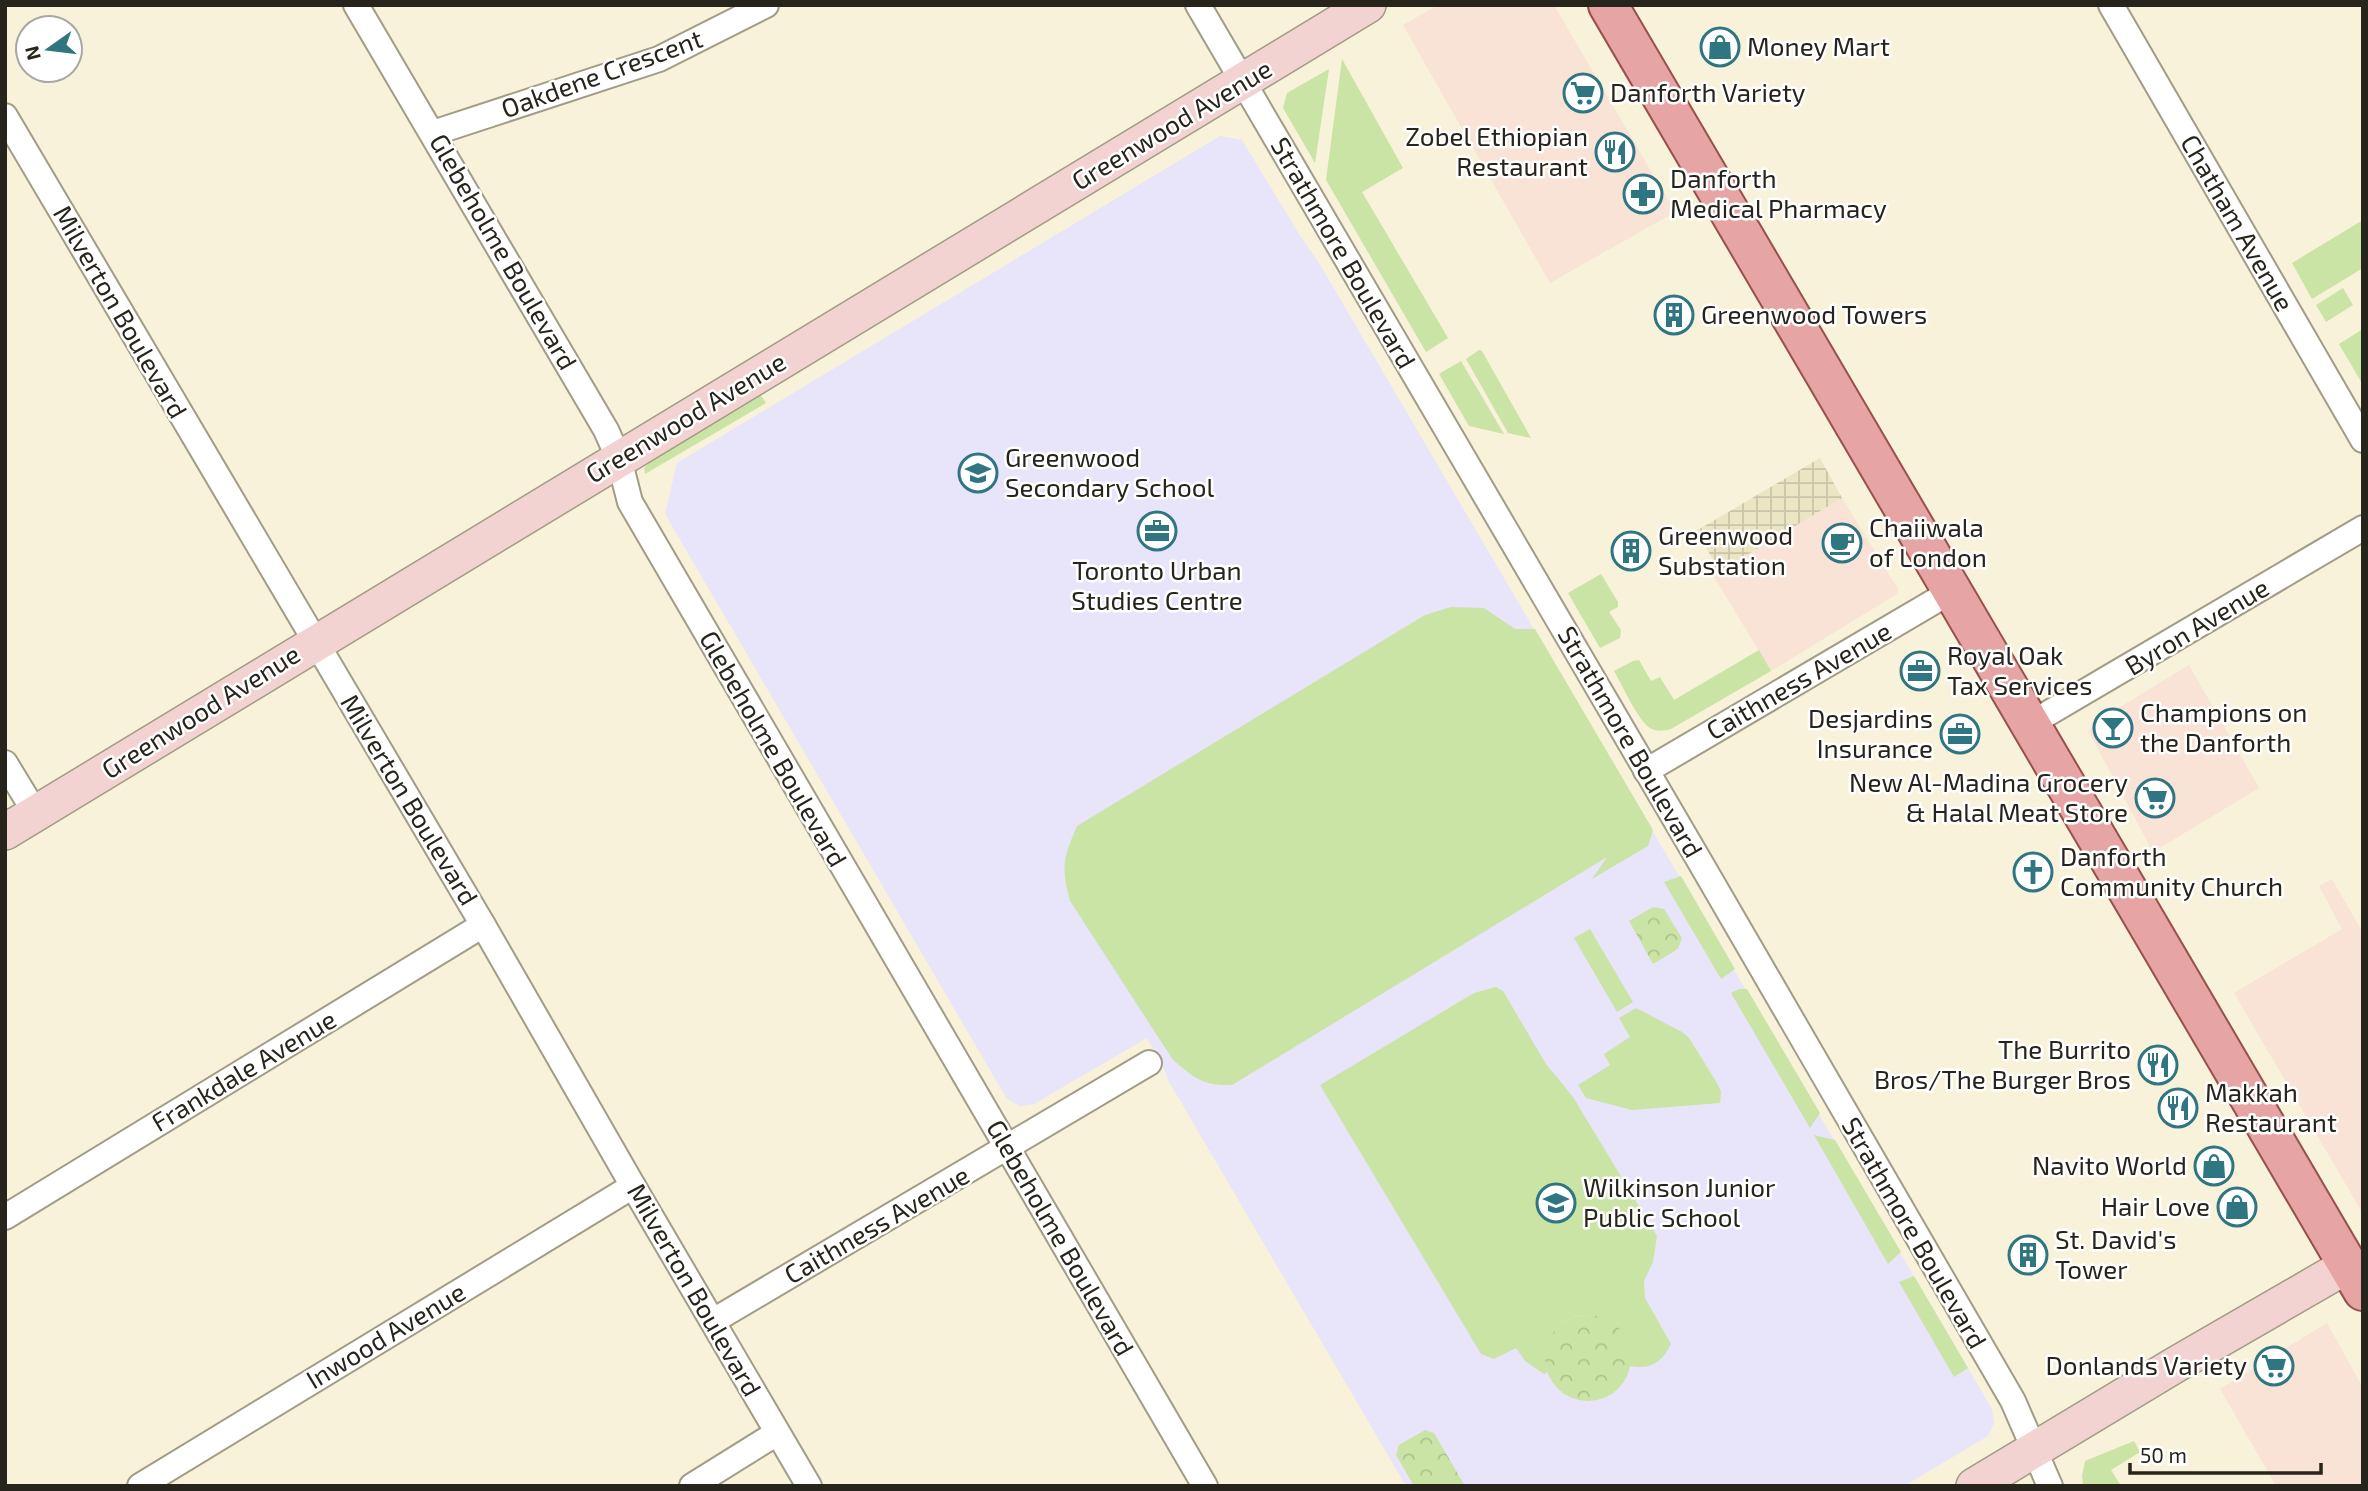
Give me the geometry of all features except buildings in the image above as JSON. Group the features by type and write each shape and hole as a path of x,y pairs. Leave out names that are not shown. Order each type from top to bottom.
{"main road":[{"path":"1608,5 2355,1278"}],"street":[{"name":"Glebeholme Boulevard","path":"356,5 606,430 619,459 630,502 1205,1486"},
{"name":"Oakdene Crescent","path":"433,133 659,59 766,5"},
{"name":"Strathmore Boulevard","path":"1198,5 2012,1401 2050,1486"},
{"name":"Greenwood Avenue","path":"5,832 1368,5"},
{"name":"Chatham Avenue","path":"2111,5 2363,440"},
{"name":"Milverton Boulevard","path":"5,116 483,925 809,1486"},
{"name":"Byron Avenue","path":"2031,724 2363,528"},
{"name":"Caithness Avenue","path":"1646,771 1952,591"},
{"path":"5,763 36,814"},
{"name":"Frankdale Avenue","path":"5,1217 483,925"},
{"name":"Caithness Avenue","path":"713,1321 1149,1063"},
{"name":"Inwood Avenue","path":"140,1486 633,1186"},
{"path":"1974,1486 2033,1451 2355,1278"},
{"path":"692,1486 778,1433"}],"shaded area":[{"path":"1438,5 1554,5 1675,212 1550,283 1403,25"},
{"path":"1220,136 1242,140 1319,263 1992,1409 1994,1423 1988,1436 1904,1486 1406,1486 1168,1080 1147,1038 1034,1104 1020,1106 1007,1099 665,514 677,463"},
{"path":"1820,458 1842,498 1713,575 1708,568 1715,563 1696,531"},
{"path":"1842,498 1898,589 1897,594 1771,671 1713,575"},
{"path":"2189,665 2259,788 2153,852 2089,732 2094,723"},
{"path":"2332,879 2363,933 2363,1214 2234,993 2342,929 2319,886"},
{"path":"2327,1323 2363,1388 2363,1486 2276,1486 2220,1389"}],"green space":[{"path":"1342,59 1403,168 1362,192 1448,338 1426,352 1326,180"},
{"path":"1329,69 1315,163 1283,108 1287,93"},
{"path":"2363,220 2363,268 2312,299 2292,263"},
{"path":"2343,288 2353,305 2326,322 2316,305"},
{"path":"2363,329 2363,385 2339,344"},
{"path":"1479,350 1531,438 1508,433 1466,359"},
{"path":"1461,361 1504,434 1469,426 1439,374"},
{"path":"760,394 766,403 645,474 644,468 657,456"},
{"path":"1601,574 1618,602 1618,607 1609,612 1621,630 1620,638 1600,648 1568,593"},
{"path":"1451,607 1484,608 1515,629 1535,629 1653,830 1648,846 1592,879 1607,857 1232,1085 1200,1080 1173,1060 1070,901 1065,863 1077,826 1425,615"},
{"path":"1759,650 1771,671 1671,729 1660,731 1645,724 1614,671 1639,660 1651,681 1660,677 1674,700"},
{"path":"1681,876 1735,969 1721,979 1664,882"},
{"path":"1653,907 1664,909 1682,938 1678,949 1653,964 1629,921"},
{"path":"1590,929 1633,1002 1617,1012 1574,938"},
{"path":"1496,987 1503,991 1546,1064 1573,1097 1657,1236 1653,1262 1644,1281 1645,1298 1671,1344 1664,1356 1650,1366 1630,1366 1630,1351 1591,1315 1577,1316 1564,1322 1545,1358 1547,1372 1544,1374 1525,1361 1516,1348 1494,1359 1481,1354 1320,1085 1474,993"},
{"path":"1747,989 1820,1113 1810,1128 1731,993"},
{"path":"1636,1008 1689,1038 1717,1083 1721,1092 1720,1103 1632,1110 1586,1098 1578,1085 1610,1065 1604,1054 1630,1037 1619,1018"},
{"path":"1814,1135 1835,1140 1901,1252 1888,1264"},
{"path":"1914,1276 1968,1368 1954,1377 1899,1282"},
{"path":"1588,1315 1604,1319 1618,1328 1627,1342 1631,1358 1627,1374 1618,1388 1604,1397 1588,1401 1572,1397 1558,1388 1549,1374 1545,1358 1549,1342 1558,1328 1572,1319"},
{"path":"1425,1430 1434,1433 1465,1486 1414,1486 1396,1455 1399,1445"},
{"path":"2134,1441 2140,1452 2111,1470 2121,1486 2083,1486 2085,1461"}],"place":[{"name":"Money Mart","path":"1720,47"},
{"name":"Danforth Variety","path":"1583,93"},
{"name":"Zobel Ethiopian Restaurant","path":"1615,152"},
{"name":"Danforth Medical Pharmacy","path":"1643,194"},
{"name":"Greenwood Towers","path":"1674,315"},
{"name":"Greenwood Secondary School","path":"978,473"},
{"name":"Toronto Urban Studies Centre","path":"1157,531"},
{"name":"Chaiiwala of London","path":"1842,543"},
{"name":"Greenwood Substation","path":"1631,551"},
{"name":"Royal Oak Tax Services","path":"1920,671"},
{"name":"Champions on the Danforth","path":"2113,728"},
{"name":"Desjardins Insurance","path":"1960,734"},
{"name":"New Al-Madina Grocery & Halal Meat Store","path":"2155,798"},
{"name":"Danforth Community Church","path":"2033,872"},
{"name":"The Burrito Bros/The Burger Bros","path":"2158,1065"},
{"name":"Makkah Restaurant","path":"2178,1108"},
{"name":"Navito World","path":"2214,1166"},
{"name":"Wilkinson Junior Public School","path":"1556,1203"},
{"name":"Hair Love","path":"2237,1207"},
{"name":"St. David's Tower","path":"2028,1255"},
{"name":"Donlands Variety","path":"2274,1366"}]}
